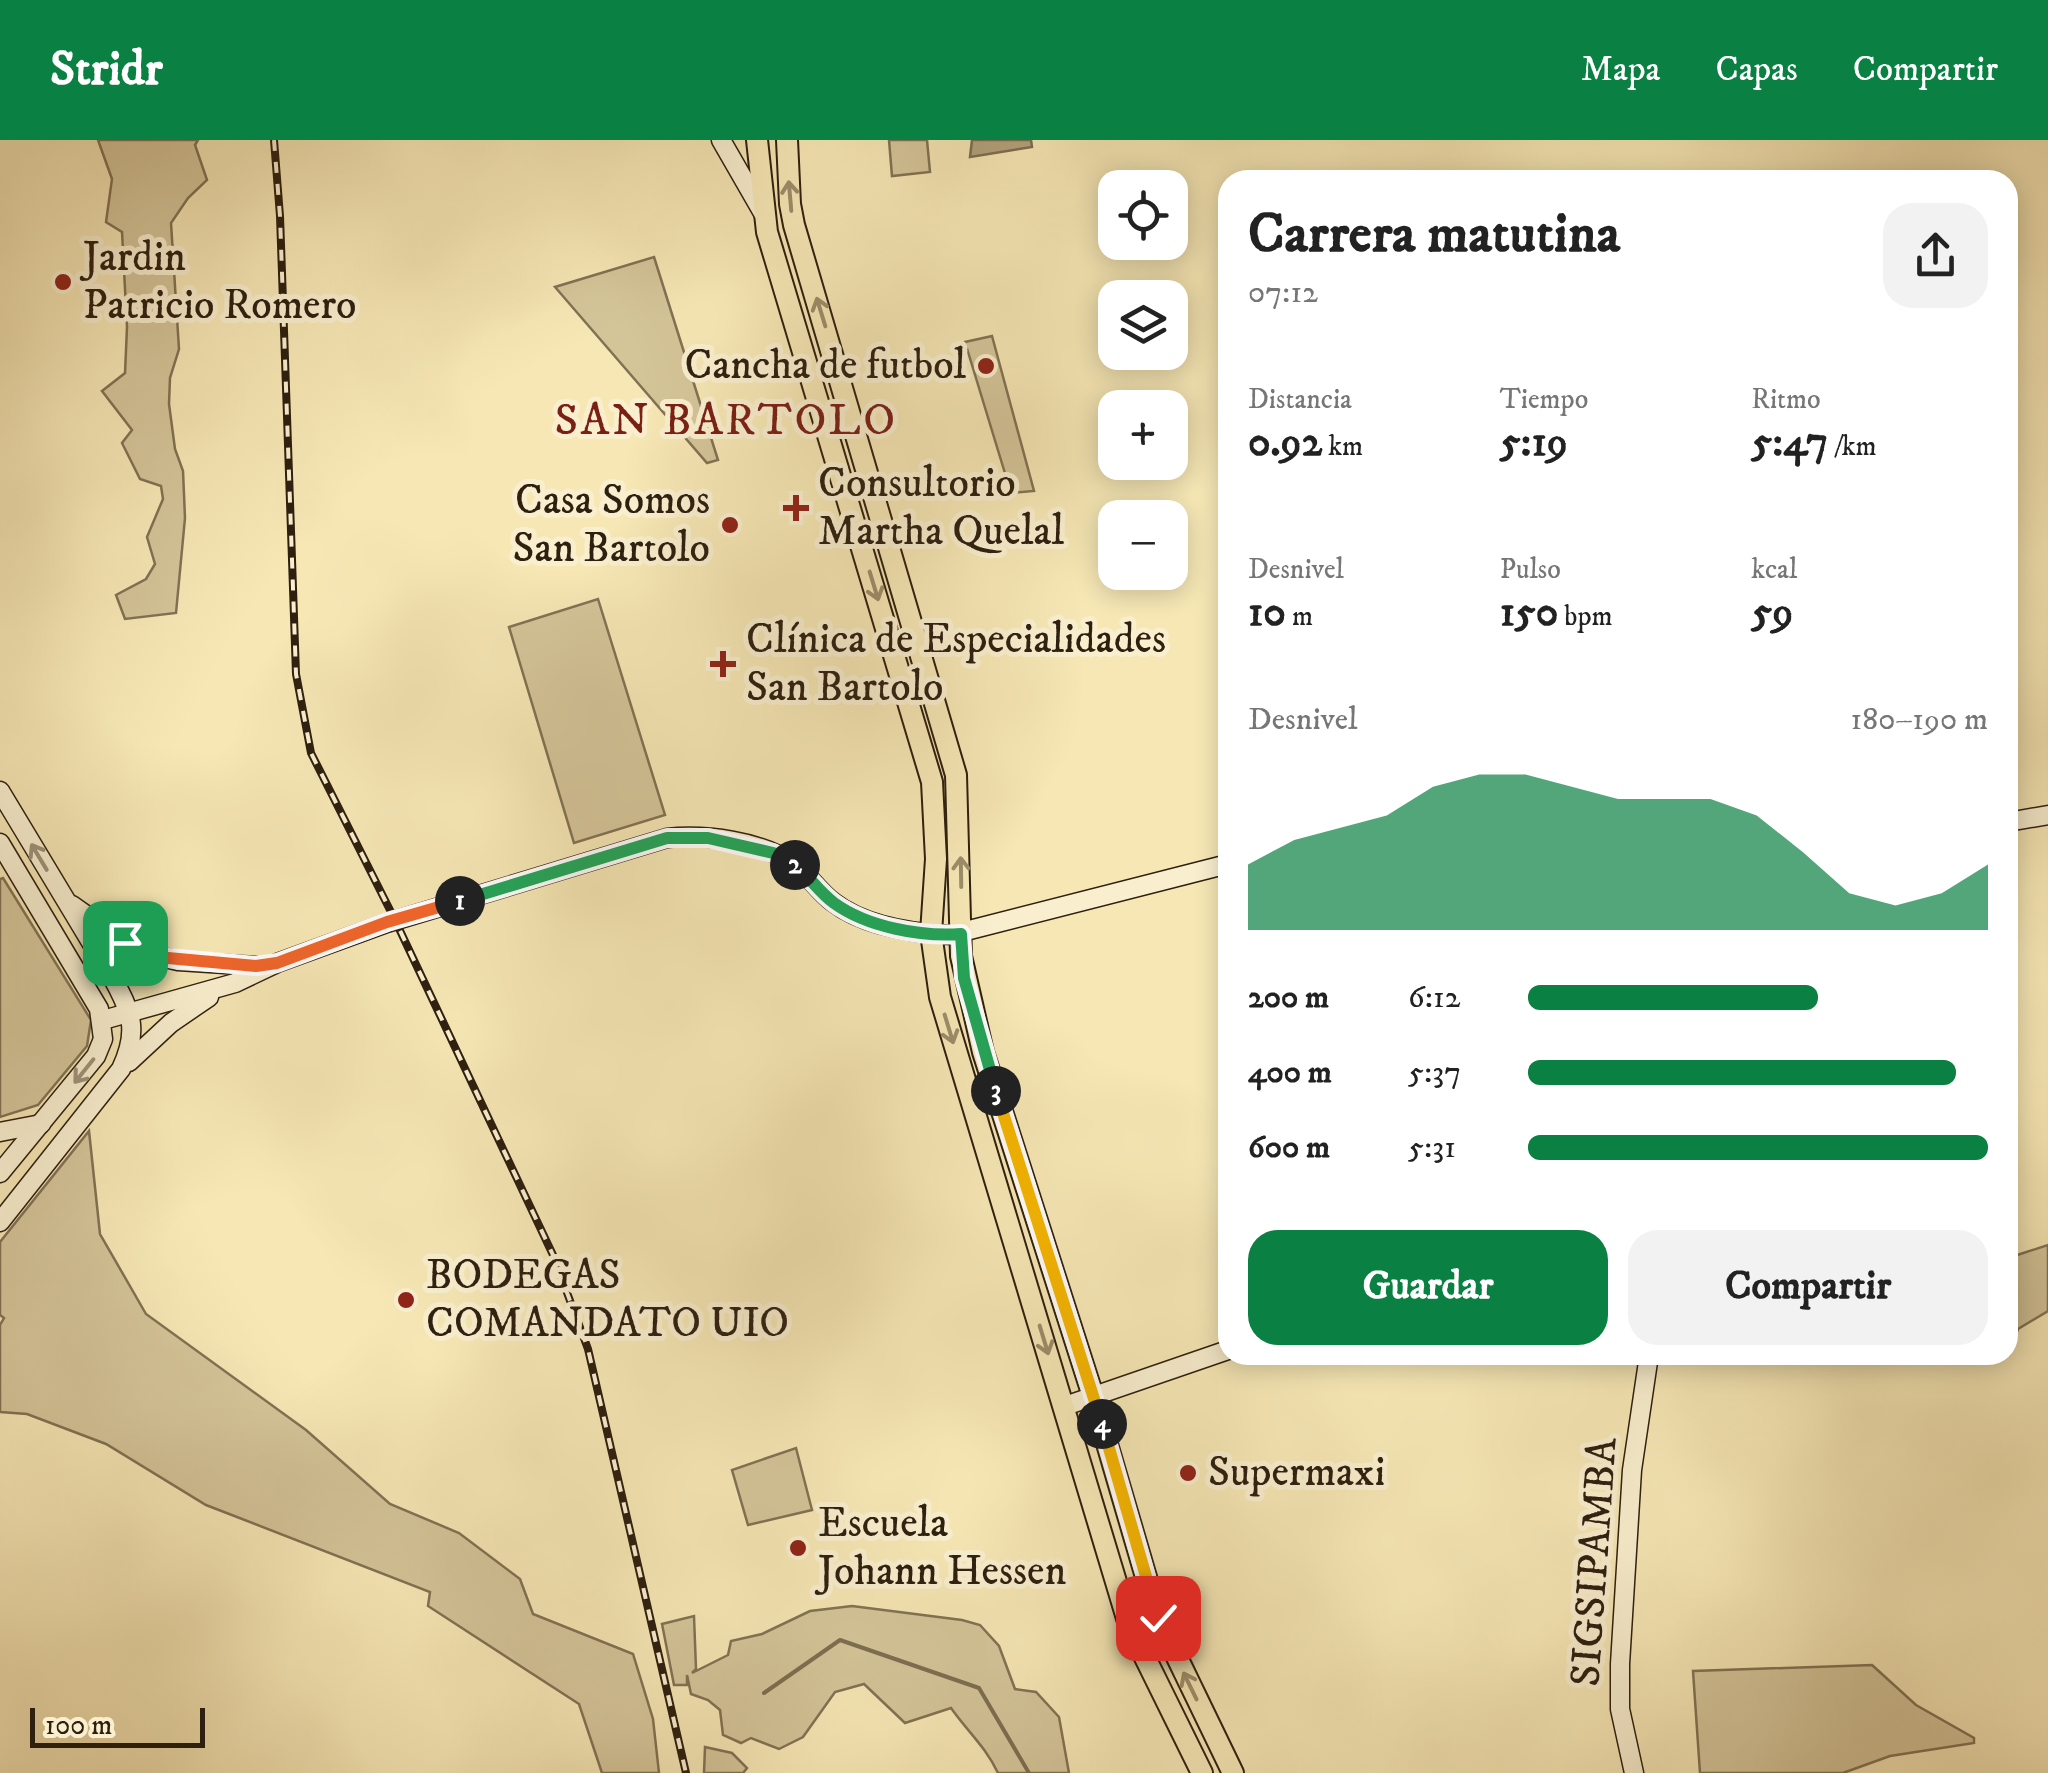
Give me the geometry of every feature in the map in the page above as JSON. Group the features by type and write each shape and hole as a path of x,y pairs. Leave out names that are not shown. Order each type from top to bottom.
{"main road":[{"path":"721,140 763,214"},
{"path":"757,140 763,214 932,782 936,859 931,933 940,997 1129,1625 1202,1773"},
{"path":"787,140 794,225 956,775 964,978 983,1052 1094,1396 1158,1618 1233,1773"},
{"path":"0,791 127,1006 133,1040 121,1070"},
{"path":"2018,820 2048,815"},
{"path":"3,1210 24,1193 121,1070 171,1023 235,983 387,922 667,838 708,838 773,853 803,871 832,902 858,916 931,933 961,934 1218,867"},
{"path":"0,843 101,1014 103,1039 96,1056 0,1172 24,1193"},
{"path":"65,900 137,951 178,961 256,966"},
{"path":"101,1014 277,963"},
{"path":"127,1006 235,983"},
{"path":"0,1132 41,1124"},
{"path":"1064,1406 1218,1353"},
{"name":"SIGSIPAMBA","path":"1634,1773 1622,1727 1620,1664 1632,1470 1648,1365"}],"shaded area":[{"path":"98,140 198,140 195,145 207,180 188,198 171,223 179,349 170,378 169,404 175,449 183,471 185,518 176,613 125,619 116,595 146,579 155,564 147,537 163,499 161,486 140,479 122,443 132,430 102,391 125,373 127,327 122,232 106,222 112,179"},
{"path":"889,140 927,140 930,172 892,176"},
{"path":"972,140 1031,140 1032,147 970,157"},
{"path":"654,257 718,460 707,463 555,287"},
{"path":"992,336 1034,491 1011,493 965,342"},
{"path":"598,599 665,815 574,843 509,627"},
{"path":"3,878 91,1020 87,1046 38,1105 0,1117 0,879"},
{"path":"89,1131 100,1234 146,1314 306,1430 390,1504 459,1533 520,1579 533,1614 633,1654 653,1719 659,1773 602,1773 579,1704 428,1606 430,1592 206,1505 106,1444 27,1414 0,1412 0,1325 4,1318 0,1315 0,1242"},
{"path":"2048,1245 2048,1311 2018,1329 2018,1255"},
{"path":"796,1448 812,1510 748,1525 732,1470"},
{"path":"852,1606 980,1625 999,1646 1015,1689 1036,1692 1059,1717 1069,1773 998,1773 951,1708 905,1723 864,1684 835,1692 803,1737 779,1749 751,1738 741,1743 723,1735 720,1710 691,1694 687,1675 687,1685 674,1685 662,1624 694,1616 696,1669 692,1673 728,1655 731,1641 762,1634 810,1611"},
{"path":"1872,1665 1916,1705 1974,1738 1974,1743 1890,1756 1843,1773 1700,1773 1693,1671"},
{"path":"705,1747 732,1753 747,1768 743,1773 704,1773"}],"waterway":[{"path":"764,1693 840,1640 979,1688 1029,1773"}],"railway":[{"path":"274,140 296,674 311,753 395,920 553,1255 588,1349 686,1773"}],"place":[{"name":"Jardin Patricio Romero","path":"63,282"},
{"name":"Cancha de futbol","path":"986,366"},
{"name":"Consultorio Martha Quelal","path":"796,508"},
{"name":"Casa Somos San Bartolo","path":"730,525"},
{"name":"Clínica de Especialidades San Bartolo","path":"723,664"},
{"name":"BODEGAS COMANDATO UIO","path":"406,1300"},
{"name":"Supermaxi","path":"1188,1473"},
{"name":"Escuela Johann Hessen","path":"798,1548"}],"district":[{"name":"SAN BARTOLO","path":"726,421"}],"route":[{"path":"125,943 137,951 178,961 256,966 277,963 387,922 504,886 667,838 692,837 783,857 812,879 832,902 880,924 961,934 964,978 983,1052 1094,1396 1158,1618"}]}
